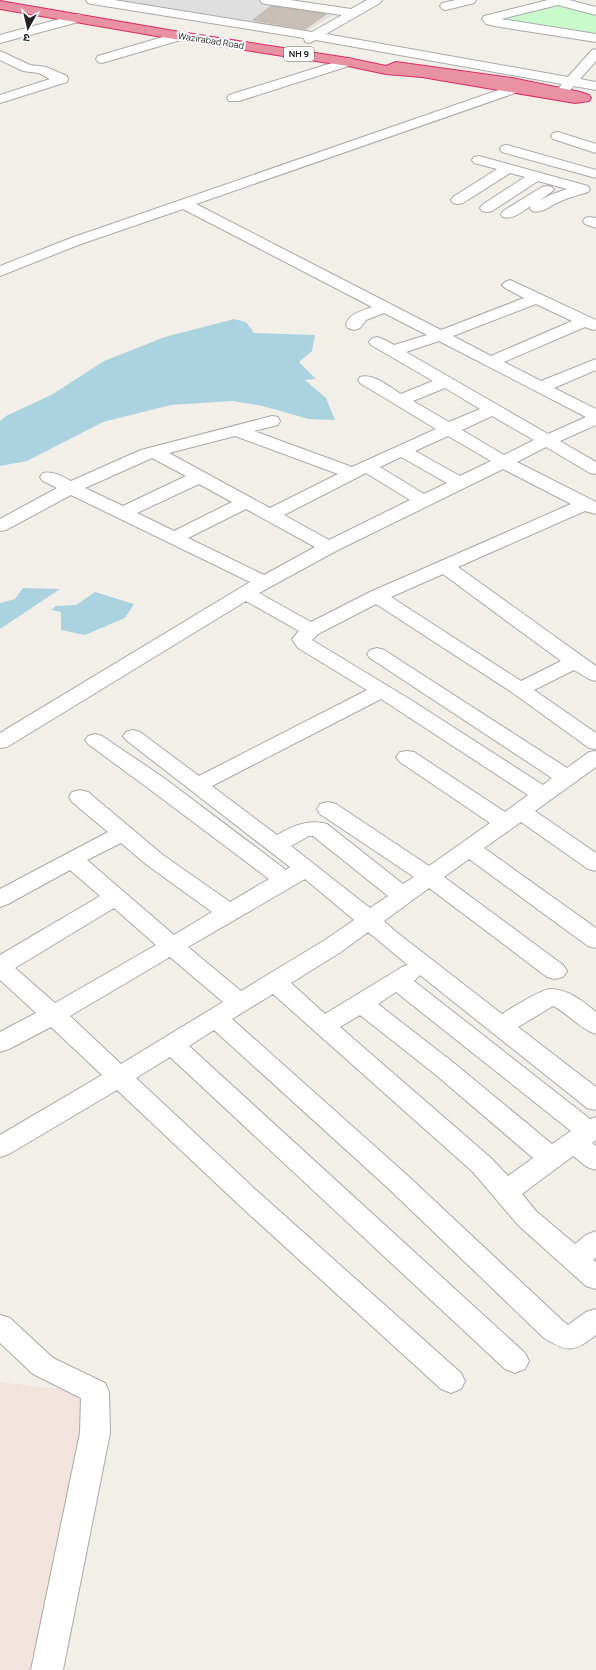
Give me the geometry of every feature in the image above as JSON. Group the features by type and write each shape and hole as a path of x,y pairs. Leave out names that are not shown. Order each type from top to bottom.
{"highway":[{"name":"Wazirabad Road","path":"4,0 294,46 327,52 348,59 407,73 419,70 512,82 596,97"},
{"name":"Wazirabad Road","path":"0,5 177,36 348,59"},
{"name":"Wazirabad Road","path":"419,70 510,87 556,89"},
{"name":"Wazirabad Road","path":"556,89 562,99 596,104"}],"street":[{"path":"92,0 315,36 427,56 556,89 596,86"},
{"path":"266,0 352,13"},
{"path":"342,0 371,2"},
{"path":"446,6 470,0"},
{"path":"596,12 560,0 488,19 494,22 596,38"},
{"path":"294,46 315,36 371,2"},
{"path":"270,29 300,5"},
{"path":"0,39 78,18"},
{"path":"102,59 177,36"},
{"path":"315,36 320,45 327,52"},
{"path":"234,98 348,59 363,45"},
{"path":"556,89 596,54"},
{"path":"0,55 27,68 42,70 62,79 0,99"},
{"path":"419,70 427,56"},
{"path":"0,261 473,104 510,87"},
{"path":"558,136 596,149"},
{"path":"538,144 596,164"},
{"path":"596,174 502,151 596,184"},
{"path":"479,160 581,189"},
{"path":"458,200 509,168"},
{"path":"487,208 537,176"},
{"path":"508,214 558,183"},
{"path":"537,208 555,198 596,184"},
{"path":"0,270 76,241 184,204 222,187"},
{"path":"184,204 385,307 596,418"},
{"path":"510,285 591,324"},
{"path":"392,351 440,336 537,298"},
{"path":"354,325 355,321 360,317 385,307"},
{"path":"490,362 591,324"},
{"path":"377,342 596,469"},
{"path":"540,388 596,364"},
{"path":"366,380 504,462 591,507"},
{"path":"400,400 445,382"},
{"path":"270,515 360,470 493,409"},
{"path":"0,742 264,582 329,547 596,418"},
{"path":"0,526 70,488 154,452 272,421"},
{"path":"235,430 360,470 424,501"},
{"path":"403,450 460,483"},
{"path":"154,452 329,547"},
{"path":"49,477 264,582"},
{"path":"123,513 200,477"},
{"path":"174,538 246,502"},
{"path":"543,795 436,725 305,644 302,639 311,630 377,596 591,507"},
{"path":"445,567 575,662 596,675"},
{"path":"245,593 311,630"},
{"path":"377,596 520,689 596,743"},
{"path":"377,654 568,778"},
{"path":"520,689 575,662"},
{"path":"197,785 380,690"},
{"path":"436,725 462,709"},
{"path":"133,736 306,868 369,920 387,937 596,1101"},
{"path":"95,740 156,783 285,880"},
{"path":"407,757 596,864"},
{"path":"0,1147 119,1077 333,946 596,757"},
{"path":"80,797 155,860 229,913"},
{"path":"328,809 429,877 554,971"},
{"path":"276,845 305,829 311,827 319,829 403,896"},
{"path":"0,899 72,859 123,833"},
{"path":"469,848 596,940"},
{"path":"72,859 240,1003"},
{"path":"0,1043 53,1015 306,868"},
{"path":"115,896 0,967 247,1197 451,1381"},
{"path":"322,1026 422,965"},
{"path":"398,981 587,1133 596,1160"},
{"path":"275,982 322,1026 482,1165 495,1177 517,1208 527,1218 596,1278"},
{"path":"500,1026 551,997 558,998 565,1002 596,1025"},
{"path":"360,1003 445,1069 551,1158"},
{"path":"216,1018 398,1182 554,1330 567,1338 574,1336 596,1320"},
{"path":"172,1045 515,1360"},
{"path":"506,1192 587,1133"},
{"path":"575,1259 596,1242"},
{"path":"0,1326 43,1366 95,1392 95,1433 47,1670"}],"shaded area":[{"path":"81,0 259,0 338,12 298,36"},
{"path":"0,1382 107,1395 36,1670 0,1670"}],"green space":[{"path":"554,1 596,13 596,35 496,19"}],"water":[{"path":"234,319 246,322 254,333 315,335 312,351 299,362 316,379 305,380 326,398 335,420 308,419 263,406 232,401 171,405 103,422 27,461 0,466 0,421 6,416 53,394 104,361 165,337"},
{"path":"23,588 60,589 0,629 0,603 15,599"},
{"path":"95,592 134,604 125,618 85,635 61,630 61,612 51,610 56,606 76,605"}],"building":[{"path":"271,6 326,14 305,29 253,20"}]}
